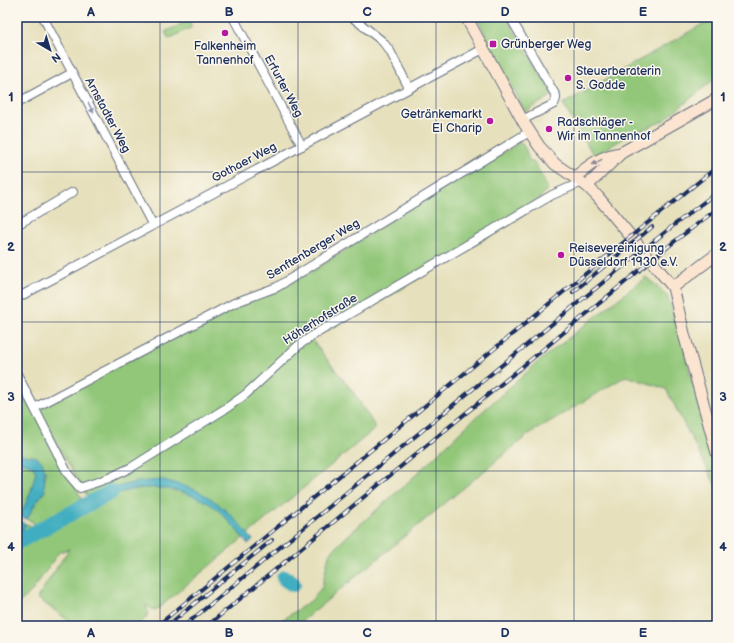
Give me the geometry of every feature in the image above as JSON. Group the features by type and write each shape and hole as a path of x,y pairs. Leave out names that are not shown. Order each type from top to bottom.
{"street":[{"name":"Arnstadter Weg","path":"43,17 152,224"},
{"name":"Erfurter Weg","path":"233,17 302,146"},
{"path":"352,17 382,41 390,51 409,88"},
{"path":"510,17 556,96 554,104 522,120"},
{"path":"468,18 483,49 522,120 539,146 555,164 581,182 604,204 673,287 684,334 717,453"},
{"name":"Gothaer Weg","path":"17,298 152,224 483,49"},
{"path":"17,103 72,73"},
{"name":"Höherhofstraße","path":"17,374 68,474 80,488 109,478 154,454 228,407 246,394 285,356 315,334 552,195 581,182 584,169 610,154 621,153 717,99"},
{"name":"Senftenberger Weg","path":"38,406 234,303 277,286 529,132"},
{"path":"17,225 74,192"},
{"path":"673,287 717,254"}],"green space":[{"path":"488,17 506,17 553,95 525,112 479,22"},
{"path":"717,17 717,77 663,121 626,137 594,156 563,104"},
{"path":"189,20 192,27 169,39 165,32"},
{"path":"521,142 526,150 529,160 534,162 548,188 529,212 370,308 311,339 354,393 376,428 155,611 146,605 148,612 146,618 136,626 76,626 37,598 69,549 59,552 32,591 17,605 17,546 36,536 38,539 94,508 37,410 221,312 246,304 283,288 318,268 394,218"},
{"path":"646,277 667,295 678,326 717,477 717,488 666,389 626,376 529,434 296,626 267,626 285,618 312,600 322,587 329,554 473,420 538,362"},
{"path":"17,378 84,503 36,528 33,522 27,519 39,498 43,494 46,472 28,456 21,455 17,452"},
{"path":"17,460 33,466 36,472 30,494 20,517 17,516"},
{"path":"26,524 30,525 33,530 17,538"}],"water":[{"path":"17,452 22,455 38,458 44,465 45,491 35,504 27,519 20,517 30,494 36,472 33,466 17,460"},
{"path":"164,480 191,488 210,498 226,510 253,540 248,544 227,519 210,504 178,491 141,488 118,494 94,505 90,499 117,487 143,481"},
{"path":"84,503 87,509 75,514 40,534 36,528"},
{"path":"19,521 26,524 18,538 33,530 36,536 17,546 17,525"}],"waterway":[{"path":"17,542 111,492"},
{"path":"284,578 293,584"}],"railway":[{"path":"157,626 717,167"},
{"path":"184,626 585,297 717,192"},
{"path":"207,626 675,241 717,209"},
{"path":"573,292 652,227"},
{"path":"167,626 272,540"}],"place":[{"name":"Falkenheim Tannenhof","path":"225,33"},
{"name":"Grünberger Weg","path":"493,44"},
{"name":"Steuerberaterin S. Godde","path":"568,78"},
{"name":"Getränkemarkt El Charip","path":"490,121"},
{"name":"Radschläger - Wir im Tannenhof","path":"549,129"},
{"name":"Reisevereinigung Düsseldorf 1930 e.V.","path":"561,255"}]}
